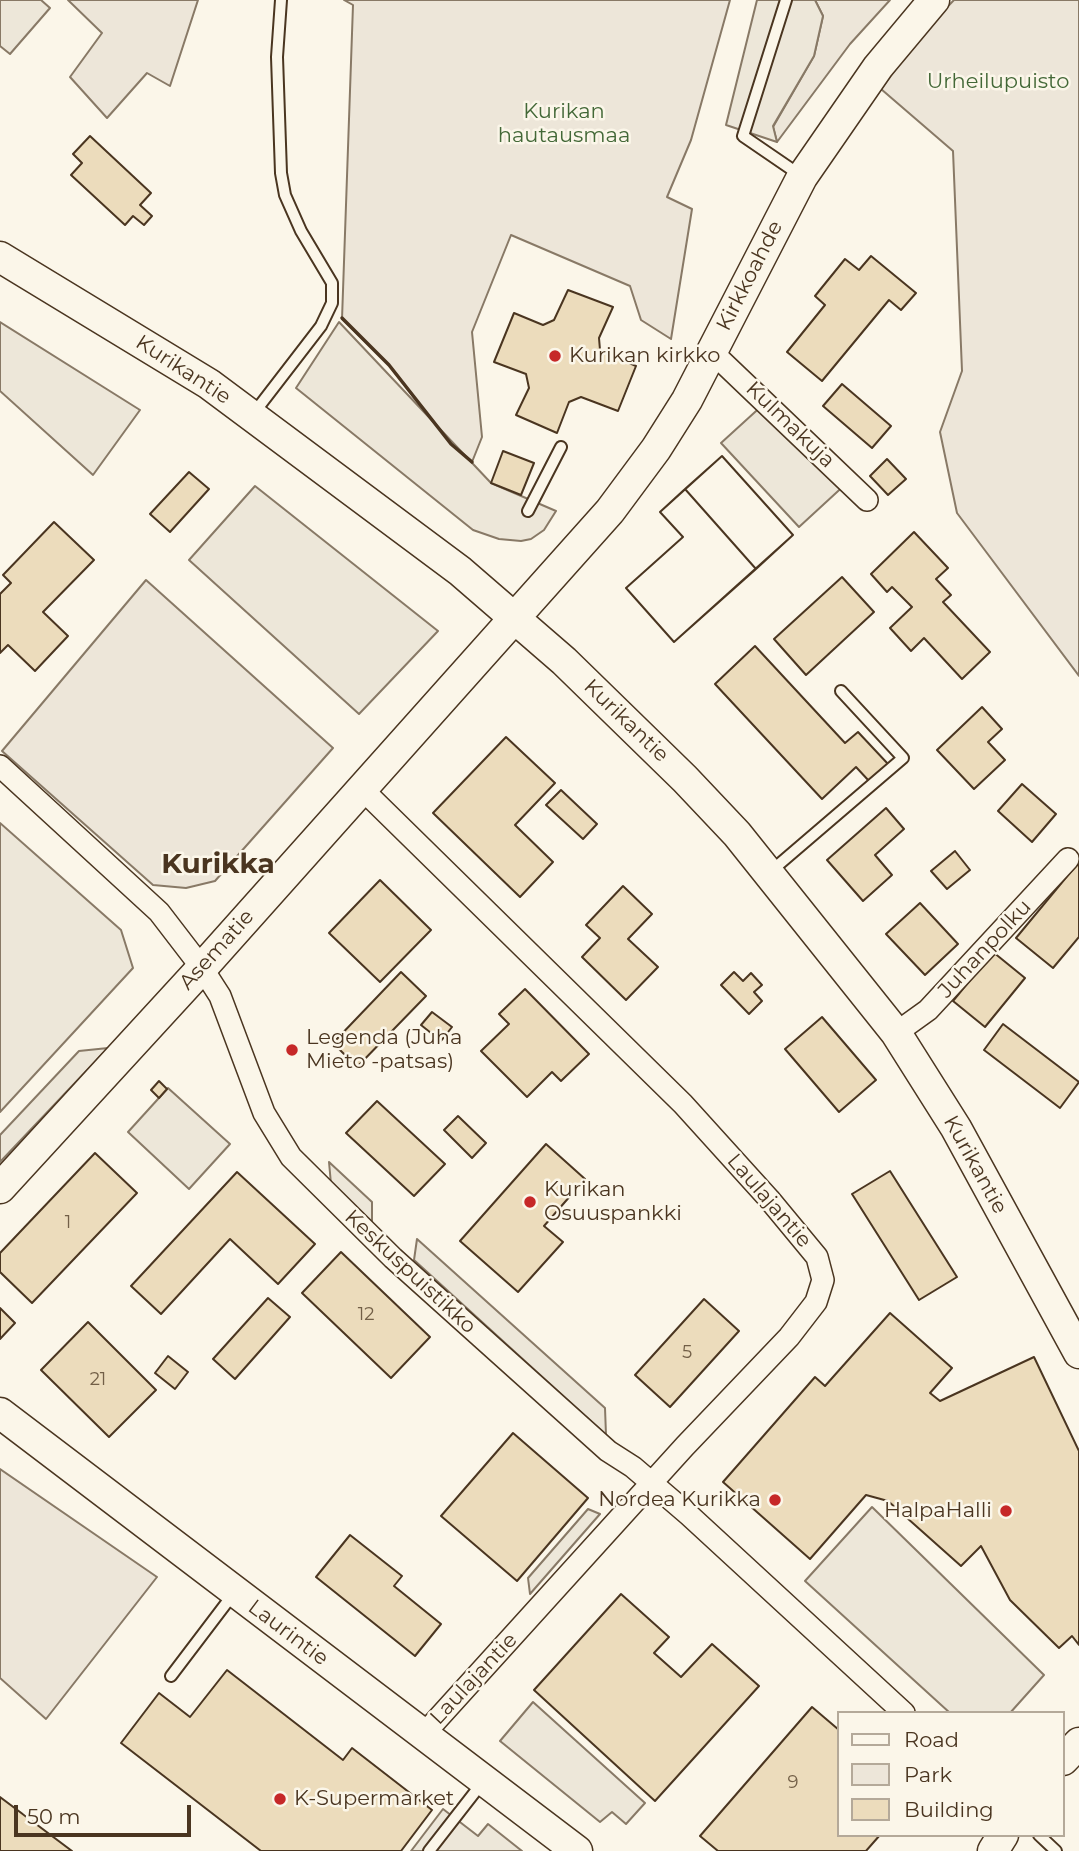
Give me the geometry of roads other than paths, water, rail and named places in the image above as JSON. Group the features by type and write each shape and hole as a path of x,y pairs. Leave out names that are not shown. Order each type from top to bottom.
{"main road":[{"name":"Kirkkoahde","path":"515,617 610,511 656,449 687,400 802,177 878,67 934,0"},
{"name":"Kurikantie","path":"0,257 209,384 460,571 515,617 685,779 769,874 896,1033 956,1128 1079,1353"},
{"name":"Asematie","path":"0,1188 202,968 515,617"},
{"name":"Laurintie","path":"0,1413 577,1851"},
{"path":"1065,1757 1079,1743"}],"street":[{"name":"Kulmakuja","path":"711,351 867,500"},
{"name":"Keskuspuistikko","path":"0,766 159,912 202,968 220,996 264,1113 291,1157 413,1277 608,1451 653,1483 902,1711"},
{"name":"Laulajantie","path":"362,789 683,1104 769,1199 817,1257 823,1280 816,1302 789,1338 423,1735"},
{"name":"Juhanpolku","path":"896,1033 928,1010 1068,859"}],"lane":[{"path":"252,416 321,326 332,303 332,283 301,231 285,195 281,173 277,58 281,0"},
{"path":"786,0 743,136 802,177"},
{"path":"528,511 561,447"},
{"path":"769,874 903,758 841,691"},
{"path":"172,1676 234,1593"},
{"path":"429,1851 484,1781"},
{"path":"1041,1837 1056,1851"}],"place":[{"name":"Kurikan kirkko","path":"555,356"},
{"name":"Legenda (Juha Mieto -patsas)","path":"292,1050"},
{"name":"Kurikan Osuuspankki","path":"530,1202"},
{"name":"Nordea Kurikka","path":"775,1500"},
{"name":"HalpaHalli","path":"1006,1511"},
{"name":"K-Supermarket","path":"280,1799"}],"district":[{"name":"Kurikka","path":"218,865"}],"park label":[{"name":"Urheilupuisto","path":"998,82"},
{"name":"Kurikan hautausmaa","path":"564,124"}]}
